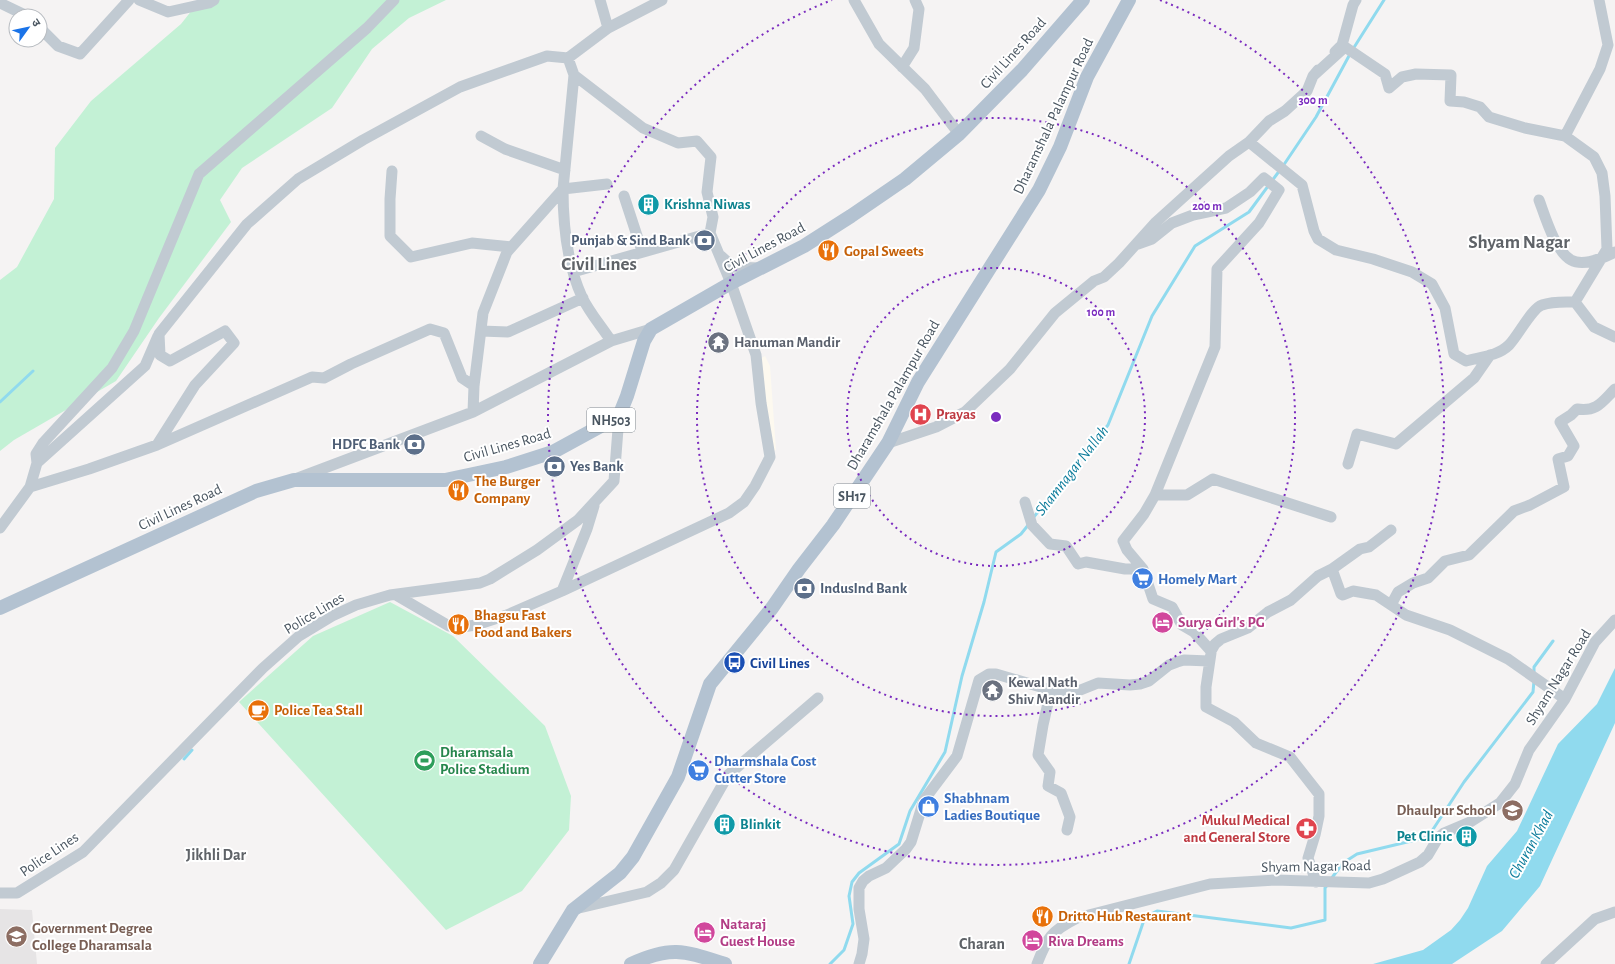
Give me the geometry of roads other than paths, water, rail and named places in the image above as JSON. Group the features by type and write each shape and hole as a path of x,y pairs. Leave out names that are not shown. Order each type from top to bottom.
{"main road":[{"name":"Civil Lines Road","path":"651,329 731,283 804,246 905,179 959,134 1022,70 1083,0"},
{"name":"Dharamshala Palampur Road","path":"540,964 573,910 620,873 633,857 678,776 710,684 772,608 798,569 833,525 888,443 918,382 1039,190 1060,146 1087,77 1129,0"},
{"name":"NH503","path":"619,416 627,396 644,341 651,329"},
{"name":"Civil Lines Road","path":"0,608 256,491 294,480 445,480 506,467 553,452 619,416"},
{"path":"631,964 653,954 668,952 688,952 725,964"}],"street":[{"path":"48,36 58,46 80,54 129,0"},
{"path":"139,0 168,12 209,3 214,0"},
{"path":"0,528 30,487 37,463 36,454 43,443 112,368 134,330 199,174 367,28 394,0"},
{"path":"600,0 608,28"},
{"path":"37,463 145,366 159,334 246,224 298,179 363,140 460,87 547,56 568,58 608,28 662,0"},
{"path":"854,0 879,44 925,89 959,134"},
{"path":"902,67 914,48 919,9 915,0"},
{"path":"888,443 936,427 965,412 1010,369 1055,313 1094,281 1104,277 1162,217 1229,156 1248,142 1269,121 1285,111 1307,91 1313,76 1342,45 1353,5 1356,0"},
{"path":"1566,136 1600,69 1608,45 1599,0"},
{"path":"0,3 10,8"},
{"path":"1313,76 1345,47 1384,74 1389,88 1402,77 1416,74 1451,75 1450,100 1464,102 1480,107 1489,117 1525,128 1566,136 1594,157 1602,173 1606,196 1607,249 1575,302"},
{"path":"568,58 574,76 563,189 563,218 573,272 583,298 611,341"},
{"path":"396,595 448,626 462,627 507,615 562,592 729,513 744,502 755,486 770,457 761,403 756,355 731,283 710,233 713,217 706,192 711,157 697,141 678,143 643,128 574,76"},
{"path":"481,136 505,149 565,170"},
{"path":"1248,142 1302,185 1314,232 1318,239 1336,250 1373,259 1412,272 1432,284 1445,308 1454,354 1466,361 1490,355 1502,350 1509,345 1540,305 1556,301 1575,302 1594,327 1615,337"},
{"path":"392,171 390,236 411,257 472,243 511,248"},
{"path":"1135,245 1152,239 1172,223 1194,215 1226,208 1250,192 1264,178 1279,190 1259,223 1217,269 1215,347 1155,495 1144,514 1123,541 1126,550 1143,570 1153,599 1172,607 1182,625 1194,632 1210,656"},
{"path":"473,412 474,386 483,313 507,252 563,189 606,184"},
{"path":"624,196 642,251"},
{"path":"1538,200 1562,252 1571,260 1586,262 1602,259 1615,252"},
{"path":"573,272 621,259 642,251 710,233"},
{"path":"719,254 733,267 760,268"},
{"path":"481,331 508,332 583,298"},
{"path":"30,487 89,469 157,445 312,377 324,378 351,364 430,329 444,333 462,378 474,386"},
{"path":"294,480 473,412 611,341 651,329"},
{"path":"157,445 195,385 234,343 225,331 170,361 160,355 159,334"},
{"path":"1348,464 1357,434 1396,444 1474,378 1490,355"},
{"path":"1391,605 1398,592 1413,583 1428,578 1445,561 1469,555 1514,511 1530,505 1564,486 1558,459 1568,456 1574,446 1560,422 1577,409 1586,410 1598,407 1615,389"},
{"name":"Police Lines","path":"0,893 17,893 83,852 263,668 299,636 332,616 356,605 390,595 480,583 490,579 537,550 578,520 614,481 619,416"},
{"path":"1155,495 1187,496 1213,479 1331,517"},
{"path":"562,592 596,501"},
{"path":"1025,502 1032,525 1050,544 1066,546 1078,564 1086,562 1125,569 1143,570"},
{"path":"1316,882 1308,858 1319,816 1319,794 1290,757 1256,743 1234,722 1206,707 1210,656 1215,644 1222,639 1248,628 1268,612 1293,599 1318,576 1332,569 1360,548 1369,547 1391,530"},
{"path":"1332,569 1341,594 1343,595 1353,591 1376,595 1406,615 1450,630 1508,659 1565,699"},
{"name":"Shyam Nagar Road","path":"1037,964 1046,942 1052,934 1061,926 1077,918 1210,884 1275,880 1369,883 1382,879 1424,859 1438,838 1444,833 1470,822 1494,807 1504,798 1515,784 1529,750 1565,699 1595,642 1615,620"},
{"path":"859,964 864,939 859,909 859,888 863,881 869,876 886,868 906,849 911,842 924,800 957,756 979,680 989,674 996,674 1051,690 1062,692 1078,691 1098,683 1105,682 1130,685 1140,684 1149,681 1169,665 1184,660 1210,656"},
{"path":"1051,690 1038,755 1050,772 1048,786 1061,793 1070,817 1067,830"},
{"path":"573,910 647,892 661,883 674,870 728,776 818,698"},
{"path":"1546,964 1595,919 1615,912"}],"water":[{"name":"Churan Khad","path":"1615,668 1615,723 1540,886 1502,931 1452,964 1373,964 1423,950 1451,930 1460,920 1468,908 1487,866 1517,831 1558,744 1597,704"}],"waterway":[{"name":"Shamnagar Nallah","path":"1353,49 1384,0"},
{"name":"Shamnagar Nallah","path":"1283,166 1316,117 1350,54"},
{"name":"Shamnagar Nallah","path":"1033,518 1108,425 1152,316 1195,246 1249,212 1280,170"},
{"path":"0,402 33,371"},
{"name":"Shamnagar Nallah","path":"830,964 844,950 853,924 849,896 852,882 859,873 899,844 910,811 945,752 962,676 984,602 996,552 1021,534 1029,524"},
{"path":"1534,673 1534,667 1553,641"},
{"path":"1331,879 1343,863 1357,854 1428,837 1464,782 1533,692 1534,681"},
{"path":"184,759 192,750"},
{"path":"1129,964 1145,917 1157,911 1291,928 1325,920 1325,888 1328,884"}],"place":[{"name":"Krishna Niwas","path":"649,204"},
{"name":"Punjab & Sind Bank","path":"705,240"},
{"name":"Gopal Sweets","path":"828,251"},
{"name":"Hanuman Mandir","path":"718,342"},
{"name":"Prayas","path":"920,414"},
{"name":"HDFC Bank","path":"415,444"},
{"name":"Yes Bank","path":"554,466"},
{"name":"The Burger Company","path":"459,490"},
{"name":"Homely Mart","path":"1142,579"},
{"name":"IndusInd Bank","path":"804,588"},
{"name":"Surya Girl's PG","path":"1163,622"},
{"name":"Bhagsu Fast Food and Bakers","path":"459,624"},
{"name":"Civil Lines","path":"734,663"},
{"name":"Kewal Nath Shiv Mandir","path":"993,691"},
{"name":"Police Tea Stall","path":"258,710"},
{"name":"Dharamsala Police Stadium","path":"425,761"},
{"name":"Dharmshala Cost Cutter Store","path":"699,770"},
{"name":"Shabhnam Ladies Boutique","path":"928,807"},
{"name":"Dhaulpur School","path":"1512,810"},
{"name":"Blinkit","path":"725,824"},
{"name":"Mukul Medical and General Store","path":"1306,829"},
{"name":"Pet Clinic","path":"1467,836"},
{"name":"Dritto Hub Restaurant","path":"1043,916"},
{"name":"Nataraj Guest House","path":"705,933"},
{"name":"Government Degree College Dharamsala","path":"17,937"},
{"name":"Riva Dreams","path":"1033,941"}],"district":[{"name":"Shyam Nagar","path":"1519,241"},
{"name":"Civil Lines","path":"599,263"},
{"name":"Jikhli Dar","path":"216,854"},
{"name":"Charan","path":"982,943"}]}
